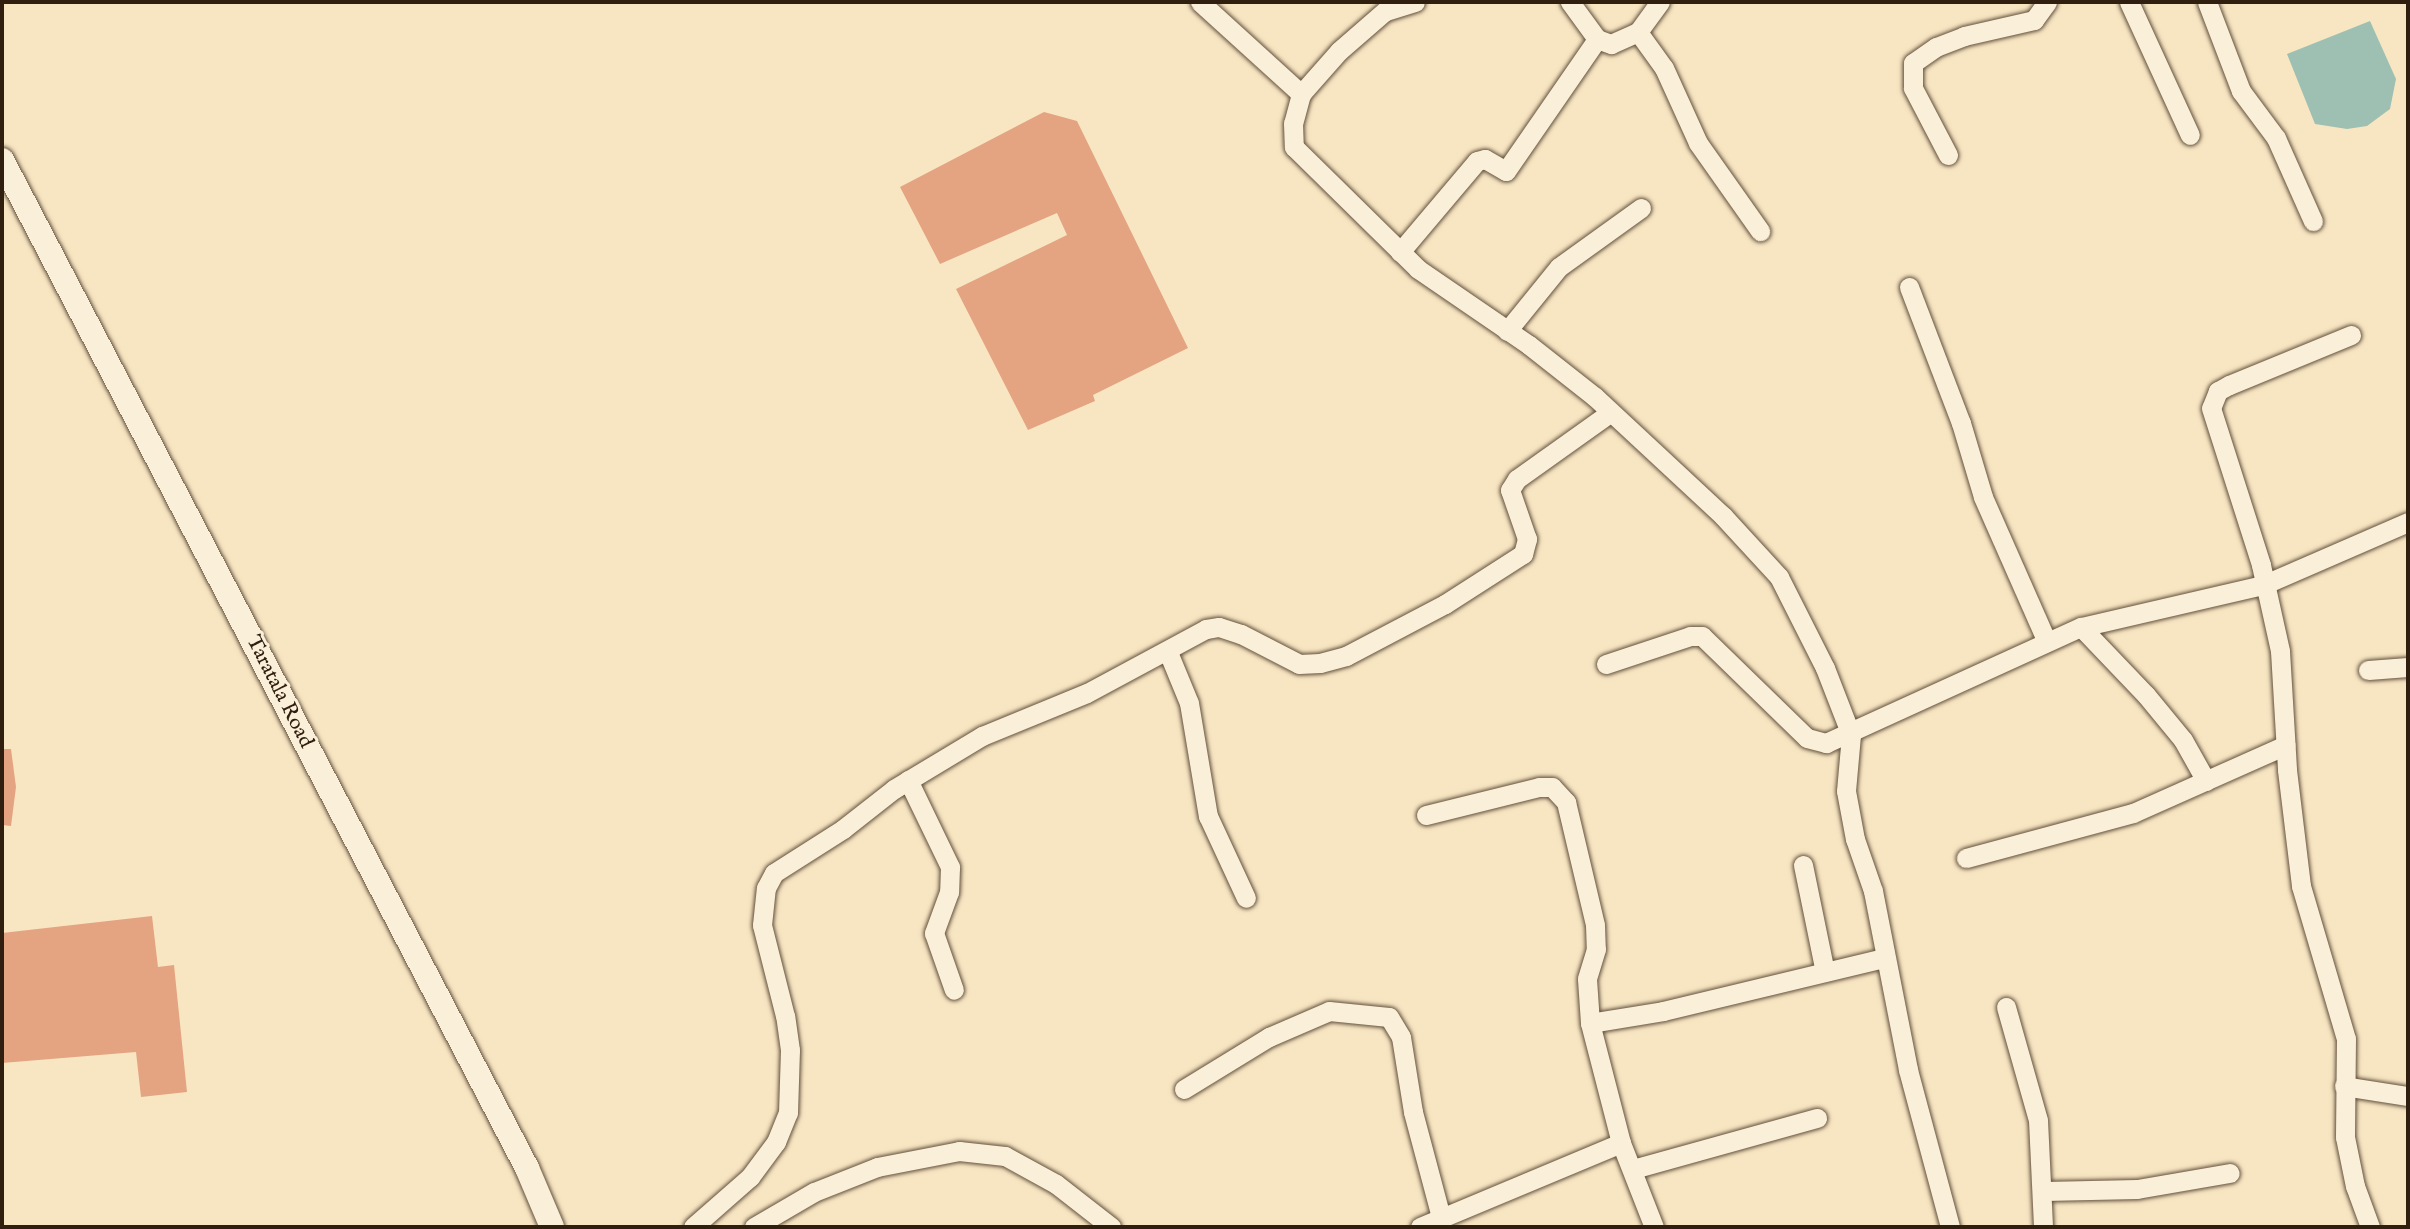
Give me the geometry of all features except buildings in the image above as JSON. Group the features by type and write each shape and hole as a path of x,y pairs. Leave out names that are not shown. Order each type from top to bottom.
{"street":[{"path":"1200,2 1301,94"},
{"path":"1415,2 1378,6 1301,94 1293,123 1294,147 1400,252 1611,412 1763,555 1797,611 1852,735 1846,791 1873,891 1908,1070 1950,1227"},
{"path":"1570,2 1597,39 1620,44 1638,32 1660,2"},
{"path":"1948,155 1913,89 1913,63 1936,47 1964,36 2034,20 2047,2"},
{"path":"2129,2 2190,135"},
{"path":"2207,2 2241,91 2276,138 2313,221"},
{"path":"1638,32 1664,68 1698,143 1760,231"},
{"path":"1400,252 1477,161 1485,159 1506,172 1597,39"},
{"name":"Taratala Road","path":"2,160 527,1168 551,1227"},
{"path":"1507,331 1559,267 1641,208"},
{"path":"1909,287 1961,423 1983,497 2046,640"},
{"path":"2351,335 2229,385 2214,398 2214,421 2261,565 2263,585 2280,651 2286,745 2301,886 2346,1039 2344,1086 2347,1150 2355,1186 2370,1227"},
{"path":"694,1227 750,1177 776,1142 788,1113 790,1050 762,925 766,888 774,873 908,780 982,736 1087,693 1168,652 1206,629 1219,627 1299,664 1320,663 1346,656 1399,628 1518,559 1527,539 1511,498 1517,479 1611,412"},
{"path":"1606,664 1690,636 1702,636 1816,744 1852,735 2046,640 2081,627 2263,585 2408,522"},
{"path":"2081,627 2146,695 2183,740 2206,781"},
{"path":"1168,652 1189,703 1208,816 1245,898"},
{"path":"2368,670 2408,667"},
{"path":"1966,858 2133,813 2286,745"},
{"path":"908,780 950,867 949,892 934,933 954,990"},
{"path":"1426,815 1539,787 1560,792 1595,925 1596,949 1587,979 1590,1023 1621,1143 1654,1227"},
{"path":"1803,865 1825,972"},
{"path":"1590,1023 1663,1011 1884,958"},
{"path":"2006,1007 2038,1120 2044,1191 2043,1227"},
{"path":"1184,1089 1269,1037 1329,1011 1389,1017 1401,1037 1413,1112 1441,1217"},
{"path":"2344,1086 2408,1096"},
{"path":"1633,1169 1817,1118"},
{"path":"1420,1227 1621,1143"},
{"path":"754,1227 814,1192 877,1167 958,1151 1005,1156 1056,1184 1111,1227"},
{"path":"2044,1191 2137,1189 2230,1173"}],"shaded area":[{"path":"2370,21 2396,79 2390,109 2367,126 2347,129 2315,124 2287,54"}]}
